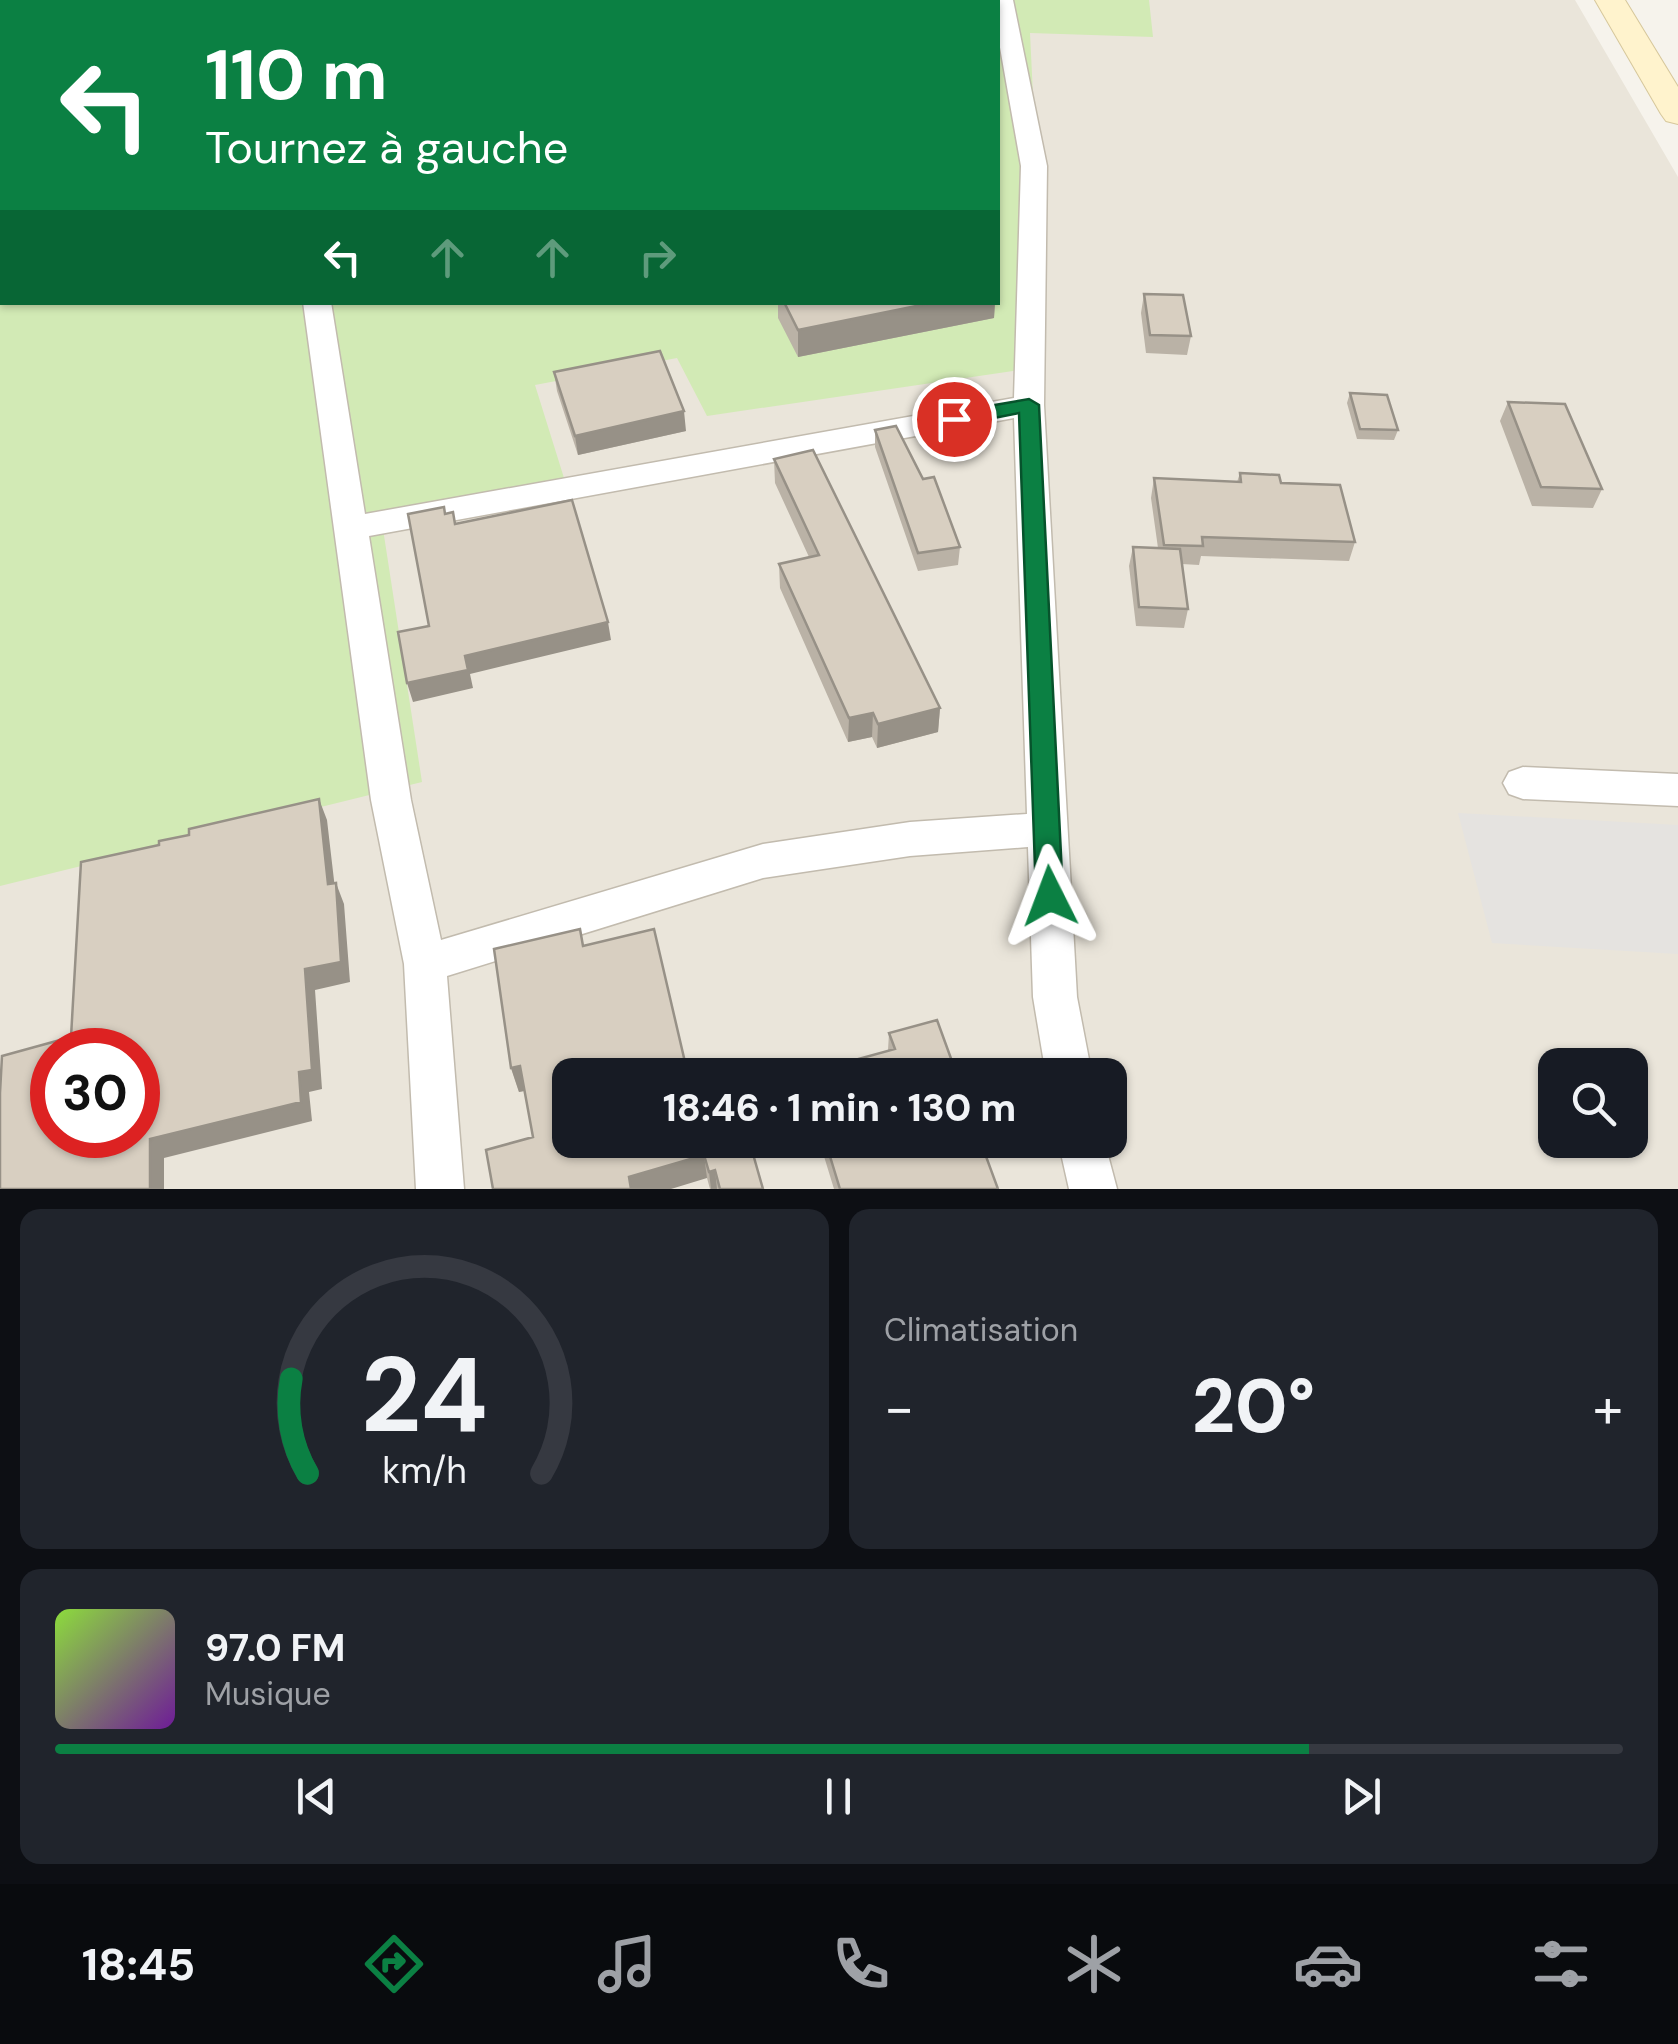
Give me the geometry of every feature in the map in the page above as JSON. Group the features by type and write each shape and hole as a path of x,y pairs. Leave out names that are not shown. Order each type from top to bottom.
{"main road":[{"path":"1610,0 1678,114"}],"street":[{"path":"1002,0 1034,166 1029,405 1054,997 1066,1058"},
{"path":"318,305 390,800 424,964 440,1189"},
{"path":"351,528 1029,405"},
{"path":"1523,783 1678,790"},
{"path":"424,964 762,861 910,839 1046,829"},
{"path":"1085,1158 1094,1189"}],"shaded area":[{"path":"1000,0 1575,0 1678,177 1678,1189 0,1189 0,305 1000,305"},
{"path":"1458,813 1678,825 1678,954 1492,943"}],"green space":[{"path":"1000,0 1149,0 1153,37 1030,33 1046,366 707,416 677,358 535,385 569,494 383,529 422,782 0,886 0,305 1000,305"}],"building":[{"path":"1144,294 1183,295 1191,336 1150,335"},
{"path":"786,305 921,305 798,330"},
{"path":"660,351 684,411 575,436 554,372"},
{"path":"1350,393 1387,395 1398,430 1360,429"},
{"path":"1508,402 1565,404 1602,489 1541,487"},
{"path":"896,426 923,479 934,477 960,547 918,553 875,430"},
{"path":"813,450 940,708 878,724 873,713 849,718 779,564 819,555 774,459"},
{"path":"1240,473 1279,475 1281,483 1340,485 1355,542 1202,537 1203,546 1164,545 1154,478 1241,482"},
{"path":"572,500 608,622 465,656 468,670 407,683 398,632 429,626 408,514 444,507 445,514 453,512 455,524"},
{"path":"1133,547 1180,549 1188,609 1139,607"},
{"path":"319,799 328,884 336,883 341,962 305,969 312,1070 299,1072 301,1102 160,1137 160,1028 72,1028 81,862 189,835 189,829"},
{"path":"580,929 583,946 654,929 684,1058 552,1058 552,1158 694,1158 629,1177 631,1189 493,1189 486,1150 533,1137 520,1066 511,1068 494,949"},
{"path":"937,1020 951,1058 862,1058 895,1049 889,1033"},
{"path":"30,1048 30,1158 150,1158 150,1189 0,1189 2,1056"},
{"path":"705,1158 754,1158 763,1189 720,1189 715,1170 709,1172"},
{"path":"831,1158 987,1158 998,1189 840,1189"}],"route":[{"path":"954,419 1029,405 1050,896"}]}
